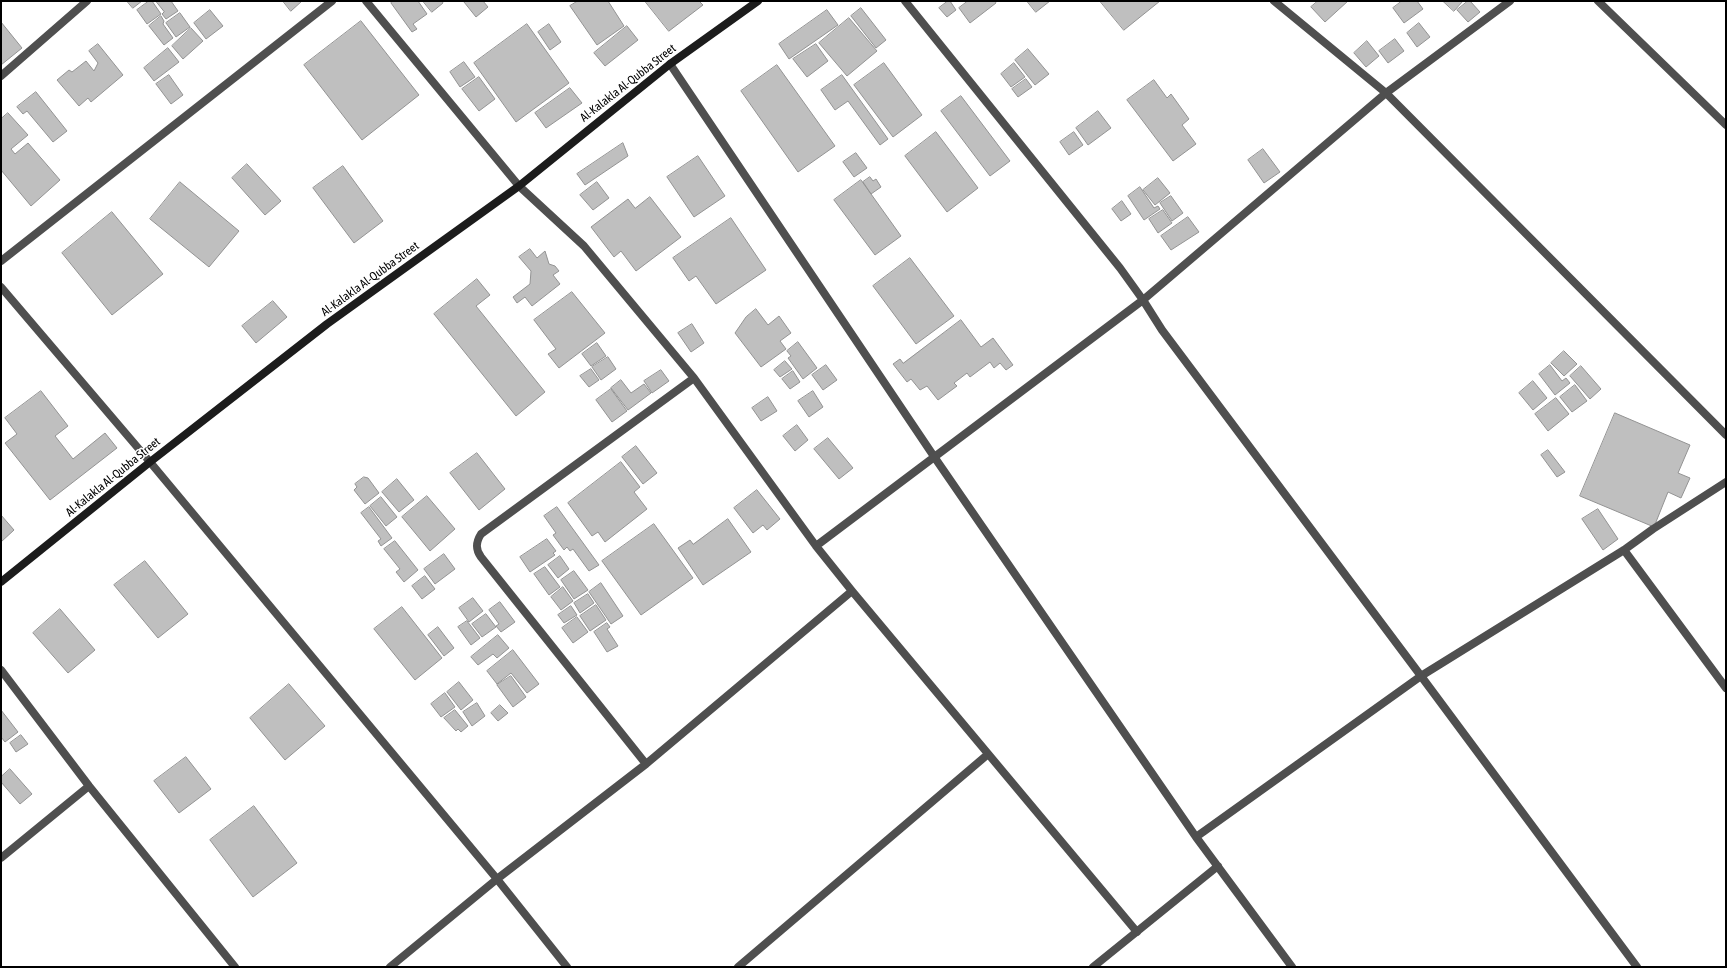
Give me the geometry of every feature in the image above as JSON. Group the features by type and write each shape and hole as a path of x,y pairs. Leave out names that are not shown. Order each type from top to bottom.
{"street":[{"path":"1,76 87,1"},
{"path":"1,261 332,1"},
{"path":"366,1 518,186 584,246 694,378 816,546 987,755 1137,932"},
{"name":"Al-Kalakla Al-Qubba Street","path":"1,582 150,462 327,324 518,186 670,64 758,1"},
{"path":"905,1 1120,268 1162,330 1422,676 1637,967"},
{"path":"1274,1 1386,93 1726,435"},
{"path":"816,546 935,458 1143,300 1386,93 1510,1"},
{"path":"1598,1 1726,125"},
{"path":"670,64 935,458 1196,837 1292,967"},
{"path":"1,287 150,462 497,878 567,967"},
{"path":"646,764 481,557 476,548 481,534 694,378"},
{"path":"1196,837 1422,676 1624,550 1653,529 1726,482"},
{"path":"1624,550 1726,688"},
{"path":"390,967 497,878 646,764 852,591"},
{"path":"1,670 89,786 235,967"},
{"path":"738,967 987,755"},
{"path":"1,858 89,786"},
{"path":"1093,967 1218,866"}],"building":[{"path":"127,1 142,1 133,8"},
{"path":"149,1 152,1 161,14 147,24 137,10"},
{"path":"156,1 171,1 178,11 166,19 162,14 164,12"},
{"path":"283,1 302,1 291,11"},
{"path":"394,1 418,1 427,14 413,24 417,29 412,32 391,3"},
{"path":"423,1 442,1 443,3 432,12"},
{"path":"483,1 488,7 476,17 464,2"},
{"path":"578,1 608,1 624,26 597,45 570,6"},
{"path":"645,1 699,1 703,5 669,31"},
{"path":"950,1 956,10 947,17 939,8"},
{"path":"968,1 995,1 996,3 970,23 959,8"},
{"path":"1027,1 1050,1 1036,12"},
{"path":"1100,1 1160,1 1124,30"},
{"path":"1318,1 1348,1 1325,22 1311,7"},
{"path":"1402,1 1417,1 1423,9 1404,23 1393,8"},
{"path":"1443,1 1463,1 1454,11"},
{"path":"1470,1 1480,12 1468,22 1457,10"},
{"path":"861,8 886,40 876,48 851,16"},
{"path":"210,10 223,26 206,39 194,23"},
{"path":"827,10 838,25 789,59 779,44"},
{"path":"180,13 190,27 176,37 166,23"},
{"path":"161,16 164,21 163,24 173,38 164,45 149,26"},
{"path":"849,18 877,51 847,76 819,43"},
{"path":"361,21 419,95 362,140 304,65"},
{"path":"1,22 22,48 1,65"},
{"path":"1419,23 1430,37 1417,47 1407,33"},
{"path":"527,24 569,83 516,122 474,63"},
{"path":"549,24 561,42 550,50 538,32"},
{"path":"627,26 638,40 605,66 594,53"},
{"path":"191,28 203,41 183,59 172,46"},
{"path":"1395,39 1404,51 1388,63 1379,51"},
{"path":"1367,41 1379,56 1366,67 1354,53"},
{"path":"98,44 123,75 91,102 88,98 79,106 57,80 69,70 72,72 86,61 94,71 98,63 89,51"},
{"path":"816,44 828,61 807,77 793,59"},
{"path":"168,48 179,62 154,81 144,68"},
{"path":"1028,49 1049,74 1035,85 1015,60"},
{"path":"464,62 475,77 460,87 450,72"},
{"path":"884,63 922,115 893,137 854,85"},
{"path":"1014,63 1025,77 1011,87 1001,74"},
{"path":"777,65 835,146 798,172 741,91"},
{"path":"169,75 183,95 171,104 156,84"},
{"path":"842,75 888,139 880,145 848,101 835,110 821,90"},
{"path":"479,77 495,99 479,111 462,89"},
{"path":"1026,79 1032,87 1018,97 1012,89"},
{"path":"1154,80 1167,98 1171,94 1189,119 1182,125 1196,144 1173,161 1127,100"},
{"path":"570,88 582,103 546,128 535,113"},
{"path":"36,92 67,131 53,142 27,111 23,114 17,107"},
{"path":"961,96 1010,161 990,176 941,111"},
{"path":"1098,111 1111,128 1088,145 1076,128"},
{"path":"8,113 28,135 11,149 15,154 28,143 60,180 31,206 1,170 1,119"},
{"path":"936,132 978,188 947,212 905,156"},
{"path":"1074,132 1083,145 1069,155 1060,142"},
{"path":"623,143 628,156 585,185 577,174"},
{"path":"1263,149 1280,172 1264,183 1248,160"},
{"path":"856,153 867,168 854,177 843,162"},
{"path":"698,156 725,196 694,217 667,177"},
{"path":"247,164 281,201 265,215 232,178"},
{"path":"343,166 383,221 354,243 313,188"},
{"path":"870,177 873,181 876,179 881,187 871,194 863,182"},
{"path":"1158,178 1170,193 1155,205 1143,190"},
{"path":"861,180 901,236 875,255 834,200"},
{"path":"180,182 239,231 209,267 150,219"},
{"path":"597,182 609,198 593,210 580,195"},
{"path":"1140,187 1154,208 1158,206 1160,209 1144,220 1128,196"},
{"path":"1171,196 1183,213 1172,221 1160,203"},
{"path":"650,197 681,237 636,271 621,251 614,257 591,227 628,199 635,208"},
{"path":"1122,201 1131,214 1121,221 1112,209"},
{"path":"1163,210 1172,223 1158,233 1149,219"},
{"path":"112,212 163,274 112,315 62,253"},
{"path":"1188,217 1199,232 1171,250 1161,236"},
{"path":"731,218 766,270 716,304 696,276 689,281 673,258"},
{"path":"530,249 537,258 545,251 549,264 555,266 559,271 553,275 560,284 532,306 525,297 517,303 513,297 530,284 531,271 519,257"},
{"path":"910,258 954,316 916,344 873,286"},
{"path":"477,279 490,295 476,306 545,392 516,416 434,314"},
{"path":"572,292 605,333 559,368 548,354 556,349 534,320"},
{"path":"273,301 287,317 256,343 242,326"},
{"path":"756,309 768,325 779,316 791,333 780,341 786,349 761,367 735,333 746,317"},
{"path":"961,320 981,347 993,338 1013,365 1006,370 1000,363 994,368 990,362 970,377 967,373 954,383 957,386 938,400 927,386 920,390 911,379 907,382 893,364 900,359 903,363"},
{"path":"692,324 704,343 691,352 678,333"},
{"path":"798,342 817,368 803,379 788,358 791,356 787,351"},
{"path":"597,343 606,356 591,366 582,354"},
{"path":"1564,351 1577,364 1564,376 1551,363"},
{"path":"608,357 616,369 601,380 592,367"},
{"path":"785,361 792,369 780,377 774,370"},
{"path":"826,365 837,380 823,390 812,375"},
{"path":"1550,365 1562,381 1566,378 1570,383 1555,395 1539,374"},
{"path":"1581,366 1601,389 1590,399 1570,376"},
{"path":"591,369 599,380 589,387 580,376"},
{"path":"661,370 669,381 652,393 644,381"},
{"path":"793,371 800,382 790,389 782,379"},
{"path":"621,380 631,393 644,384 651,393 628,410 611,388"},
{"path":"1533,381 1547,398 1533,410 1519,393"},
{"path":"1575,385 1587,401 1572,412 1560,397"},
{"path":"611,389 627,411 612,422 596,400"},
{"path":"41,391 68,426 55,436 73,459 105,433 117,448 50,500 5,443 17,434 5,418"},
{"path":"813,391 823,407 809,417 798,401"},
{"path":"768,397 777,411 761,421 752,408"},
{"path":"1556,398 1569,414 1548,431 1535,414"},
{"path":"1615,413 1690,445 1678,473 1690,478 1681,498 1668,492 1654,527 1580,496"},
{"path":"797,425 808,440 795,451 783,436"},
{"path":"828,438 853,468 839,479 814,449"},
{"path":"636,446 657,473 643,484 622,457"},
{"path":"1548,450 1565,472 1557,477 1541,455"},
{"path":"477,453 505,489 479,510 450,473"},
{"path":"621,462 640,487 634,492 647,509 605,542 598,532 592,536 568,503"},
{"path":"364,477 368,478 379,493 365,504 354,490 357,487 355,484"},
{"path":"397,479 414,500 399,512 382,492"},
{"path":"757,490 780,519 767,530 763,525 753,533 734,508"},
{"path":"427,496 455,529 430,551 402,517"},
{"path":"381,497 397,517 386,526 370,506"},
{"path":"369,507 392,538 381,546 378,541 381,539 361,513"},
{"path":"557,507 599,565 589,571 573,549 570,551 567,547 564,550 553,535 556,533 544,516"},
{"path":"1598,509 1618,539 1603,550 1582,519"},
{"path":"1,515 14,530 1,542"},
{"path":"728,519 751,552 703,585 678,548 690,540 693,544"},
{"path":"654,524 693,578 641,615 602,561"},
{"path":"547,539 556,551 553,553 555,555 530,572 520,557"},
{"path":"395,541 418,570 404,582 396,572 400,569 384,549"},
{"path":"444,554 455,569 435,584 424,569"},
{"path":"560,556 569,569 558,578 548,565"},
{"path":"145,561 188,614 158,638 114,585"},
{"path":"545,567 560,587 549,595 534,574"},
{"path":"574,571 588,590 574,599 561,580"},
{"path":"425,576 435,589 422,599 412,586"},
{"path":"601,583 623,616 611,624 589,592"},
{"path":"563,587 573,601 561,610 551,597"},
{"path":"588,594 594,603 580,613 574,603"},
{"path":"473,598 483,611 469,622 459,608"},
{"path":"500,602 515,622 501,632 496,626 499,624 489,610"},
{"path":"596,605 606,620 590,631 580,616"},
{"path":"571,606 577,615 564,623 558,615"},
{"path":"402,607 442,658 415,680 374,629"},
{"path":"60,609 95,650 68,673 33,633"},
{"path":"486,614 496,627 482,637 472,624"},
{"path":"577,617 588,632 573,643 562,628"},
{"path":"467,621 480,638 471,645 458,627"},
{"path":"607,623 610,627 607,629 618,646 607,652 594,632"},
{"path":"438,627 454,648 444,656 428,635"},
{"path":"498,635 509,648 497,658 493,654 478,665 471,657"},
{"path":"513,650 539,684 527,693 511,673 497,684 487,671"},
{"path":"511,676 526,697 513,707 497,685"},
{"path":"459,682 473,700 461,710 447,692"},
{"path":"289,684 325,726 285,760 250,718"},
{"path":"445,693 455,707 441,717 431,704"},
{"path":"477,703 485,716 472,726 463,712"},
{"path":"500,705 508,713 498,721 491,713"},
{"path":"1,710 18,732 5,742 1,737"},
{"path":"455,710 468,726 461,732 458,729 456,731 444,718"},
{"path":"21,735 28,744 16,752 10,743"},
{"path":"186,757 211,789 179,813 154,781"},
{"path":"10,769 32,794 20,804 1,782 1,777"},
{"path":"254,806 297,863 253,897 210,840"}]}
